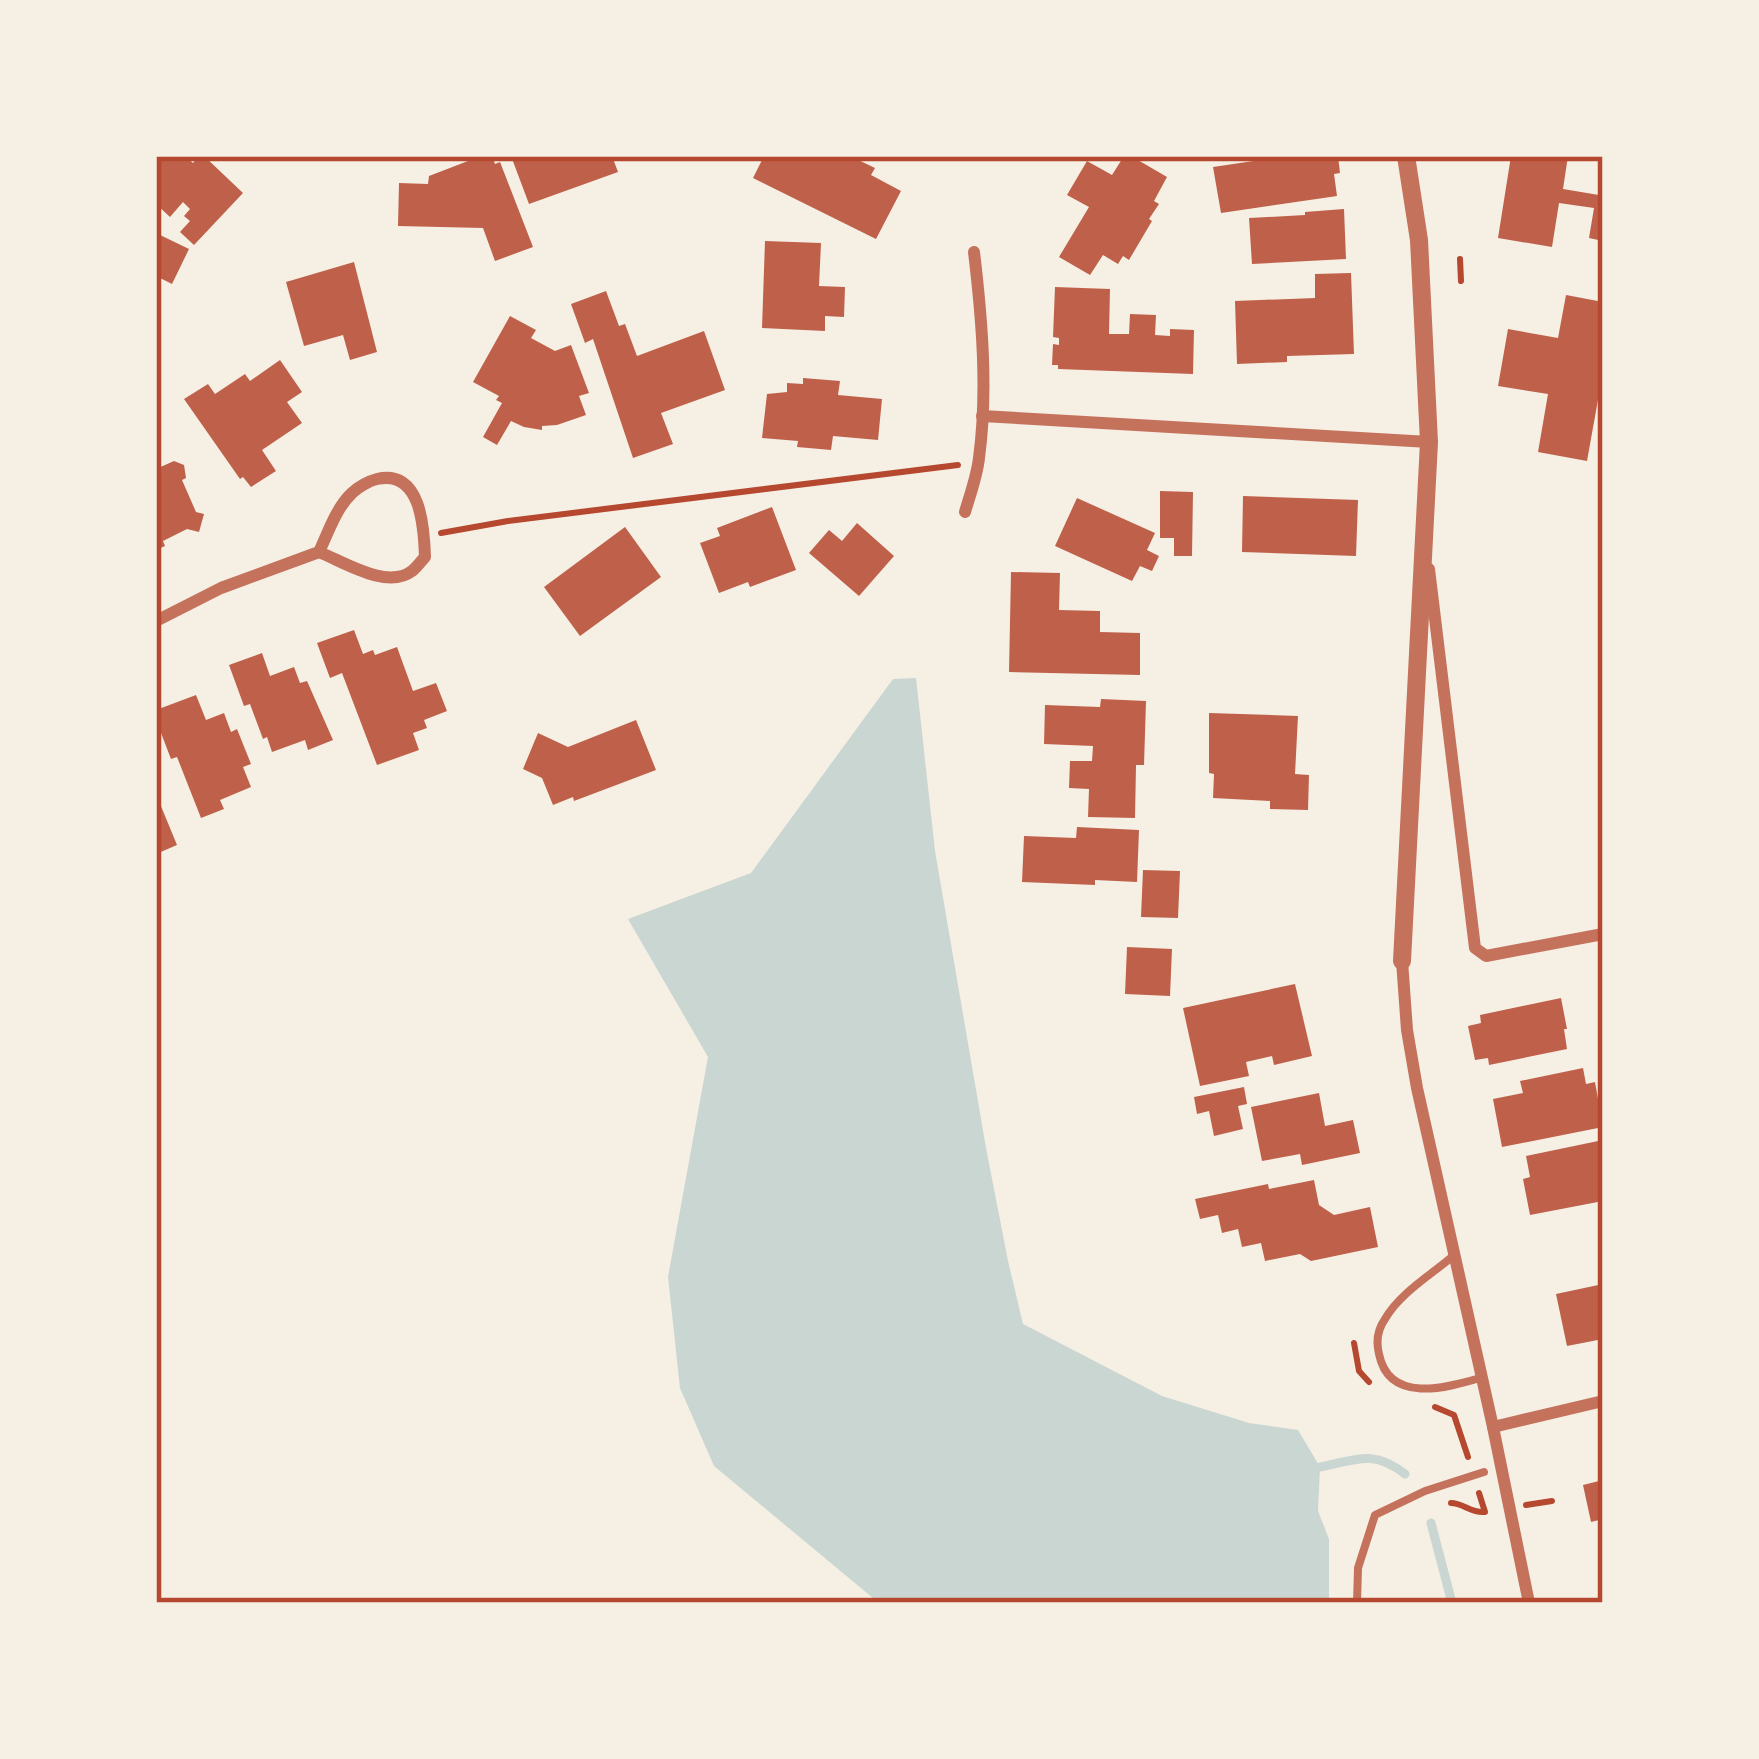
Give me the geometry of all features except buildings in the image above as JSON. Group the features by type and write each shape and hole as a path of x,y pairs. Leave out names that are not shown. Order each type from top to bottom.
{"street":[{"path":"1406,156 1419,240 1429,442 1402,961 1406,1030 1529,1603"},
{"path":"964,512 979,462 982,416 974,251"},
{"path":"982,416 1429,442"},
{"path":"156,621 221,587 319,553 384,577 410,573 425,556 422,515 412,490 394,478 353,491 319,553"},
{"path":"1425,532 1475,949 1486,956 1603,934"},
{"path":"1493,1427 1603,1401"}],"lane":[{"path":"1455,1255 1400,1300 1383,1321 1377,1343 1380,1361 1394,1382 1416,1389 1443,1389 1480,1378"},
{"path":"1357,1603 1358,1568 1375,1515 1478,1473"}],"path":[{"path":"1460,259 1461,281"},
{"path":"440,533 930,468"},
{"path":"1354,1343 1359,1371 1379,1392"},
{"path":"1419,1406 1454,1414 1478,1473 1485,1512"},
{"path":"1425,1491 1429,1504 1457,1503 1474,1513 1496,1512"},
{"path":"1534,1503 1552,1501"}],"shaded area":[{"path":"916,678 935,851 986,1148 1023,1324 1162,1396 1249,1423 1298,1430 1320,1467 1318,1511 1329,1539 1329,1603 879,1603 714,1466 680,1388 668,1277 708,1057 628,919 751,873 893,679"}],"waterway":[{"path":"1320,1467 1374,1459 1405,1474"},
{"path":"1431,1523 1452,1603"}]}
